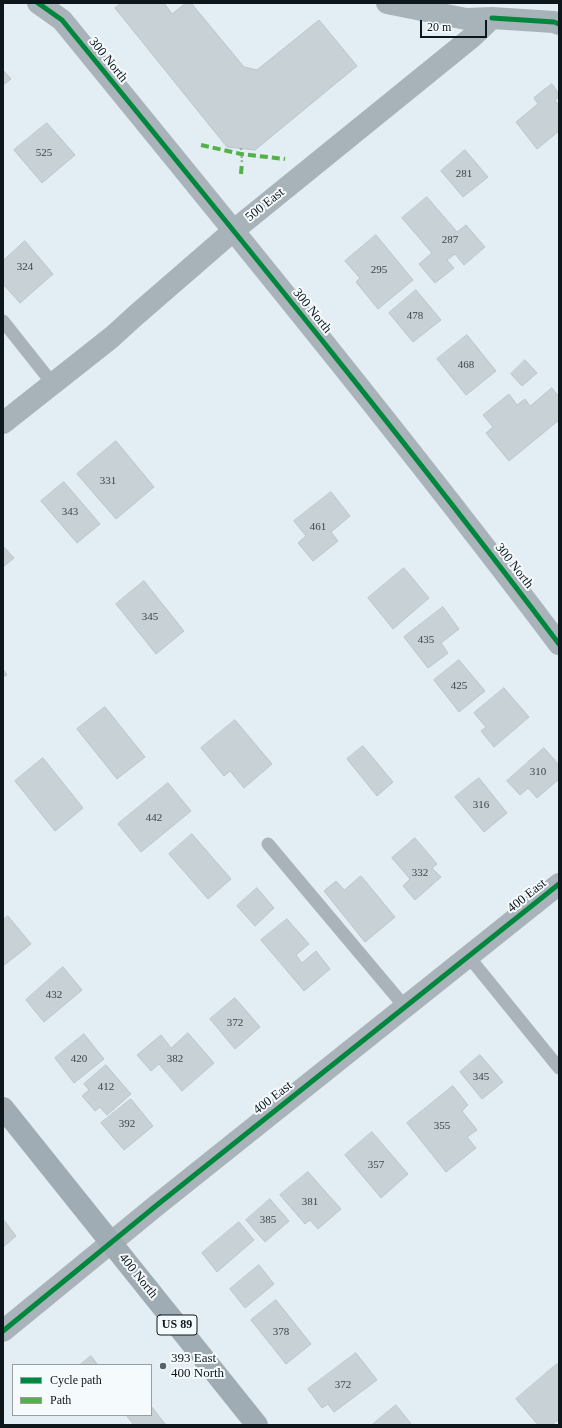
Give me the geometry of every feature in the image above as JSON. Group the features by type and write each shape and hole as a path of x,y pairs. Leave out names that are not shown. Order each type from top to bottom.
{"main road":[{"name":"400 North","path":"3,1108 257,1425"}],"street":[{"name":"300 North","path":"38,3 59,12 377,409 559,644"},
{"path":"388,3 466,19 492,18 554,22 559,24"},
{"name":"500 East","path":"3,423 112,336 233,231 471,38 492,18"},
{"name":"400 East","path":"3,1331 111,1242 559,884"}],"lane":[{"path":"3,321 53,384"},
{"path":"268,844 405,1007"},
{"path":"468,957 559,1068"}],"path":[{"path":"241,148 242,162"}],"building":[{"path":"122,3 164,3 172,14 186,3 191,3 244,67 257,70 319,20 357,66 255,150 227,147 115,8"},
{"path":"3,70 11,79 3,85"},
{"path":"552,84 559,94 559,97 555,100 559,106 559,131 537,149 516,122 538,104 534,98"},
{"path":"47,123 75,155 42,183 14,150"},
{"path":"465,150 488,177 463,197 441,171"},
{"path":"427,197 457,232 466,225 485,247 464,265 455,254 447,260 454,268 435,283 419,264 432,253 402,218"},
{"path":"376,235 413,280 378,309 356,282 360,278 345,261"},
{"path":"25,241 53,274 20,303 3,284 3,261"},
{"path":"416,290 441,320 413,342 389,313"},
{"path":"467,335 496,371 466,395 437,359"},
{"path":"525,360 537,373 522,386 511,374"},
{"path":"552,388 559,397 559,420 509,461 486,433 493,427 483,415 509,394 517,405 525,399 530,406"},
{"path":"116,441 154,487 116,519 77,474"},
{"path":"64,482 100,524 77,543 41,501"},
{"path":"331,492 350,516 331,532 338,541 313,561 298,543 306,536 294,521"},
{"path":"3,546 14,558 3,567"},
{"path":"404,568 429,598 393,629 368,598"},
{"path":"144,581 184,631 156,654 116,604"},
{"path":"443,607 459,629 441,643 448,653 428,668 404,637"},
{"path":"459,660 485,691 459,712 434,680"},
{"path":"3,669 7,675 3,677"},
{"path":"504,688 529,717 494,747 481,731 486,727 474,713"},
{"path":"105,707 145,757 117,779 77,729"},
{"path":"235,720 272,764 244,788 230,771 224,776 201,748"},
{"path":"363,746 393,782 377,796 347,759"},
{"path":"544,748 559,765 559,779 537,798 528,788 520,795 507,781"},
{"path":"43,758 83,808 55,831 15,781"},
{"path":"479,778 507,813 484,832 455,797"},
{"path":"168,783 191,811 141,852 118,824"},
{"path":"192,834 231,879 208,899 169,854"},
{"path":"415,838 437,864 432,868 441,877 415,900 403,886 410,879 392,858"},
{"path":"361,876 395,917 365,942 324,891 336,881 344,890"},
{"path":"257,888 274,908 255,926 237,906"},
{"path":"8,916 31,944 3,966 3,920"},
{"path":"287,919 309,944 296,955 302,963 316,951 330,969 304,991 261,940"},
{"path":"63,967 82,990 44,1022 26,1000"},
{"path":"235,998 260,1027 235,1049 210,1019"},
{"path":"188,1033 214,1063 182,1091 159,1064 151,1071 137,1055 161,1035 171,1048"},
{"path":"84,1034 104,1059 74,1083 55,1058"},
{"path":"480,1055 503,1082 482,1099 460,1072"},
{"path":"106,1065 131,1094 107,1115 100,1107 95,1111 82,1096 89,1090 84,1084"},
{"path":"453,1086 468,1105 462,1111 477,1130 467,1137 476,1148 446,1172 407,1123"},
{"path":"131,1099 153,1126 124,1150 101,1123"},
{"path":"372,1132 408,1174 381,1198 345,1155"},
{"path":"308,1172 341,1209 318,1229 310,1220 305,1224 280,1195"},
{"path":"270,1199 289,1221 265,1242 246,1220"},
{"path":"3,1219 16,1236 3,1247"},
{"path":"239,1222 254,1240 217,1272 202,1253"},
{"path":"259,1265 274,1284 245,1308 230,1289"},
{"path":"276,1300 311,1344 286,1364 251,1320"},
{"path":"356,1353 377,1380 334,1412 328,1404 322,1408 308,1389"},
{"path":"91,1356 97,1364 81,1364"},
{"path":"557,1364 559,1367 559,1419 552,1425 538,1425 516,1399"},
{"path":"396,1405 412,1425 372,1425"},
{"path":"152,1407 166,1425 134,1425 127,1416 152,1416"}],"marked path":[{"path":"201,145 241,154 285,159"},
{"path":"241,174 242,162"}],"cycle path":[{"path":"38,3 62,20 314,330 499,565 559,644"},
{"path":"492,18 554,22 559,24"},
{"path":"3,1331 157,1205 559,884"}],"place":[{"name":"393 East 400 North","path":"163,1366"}]}
